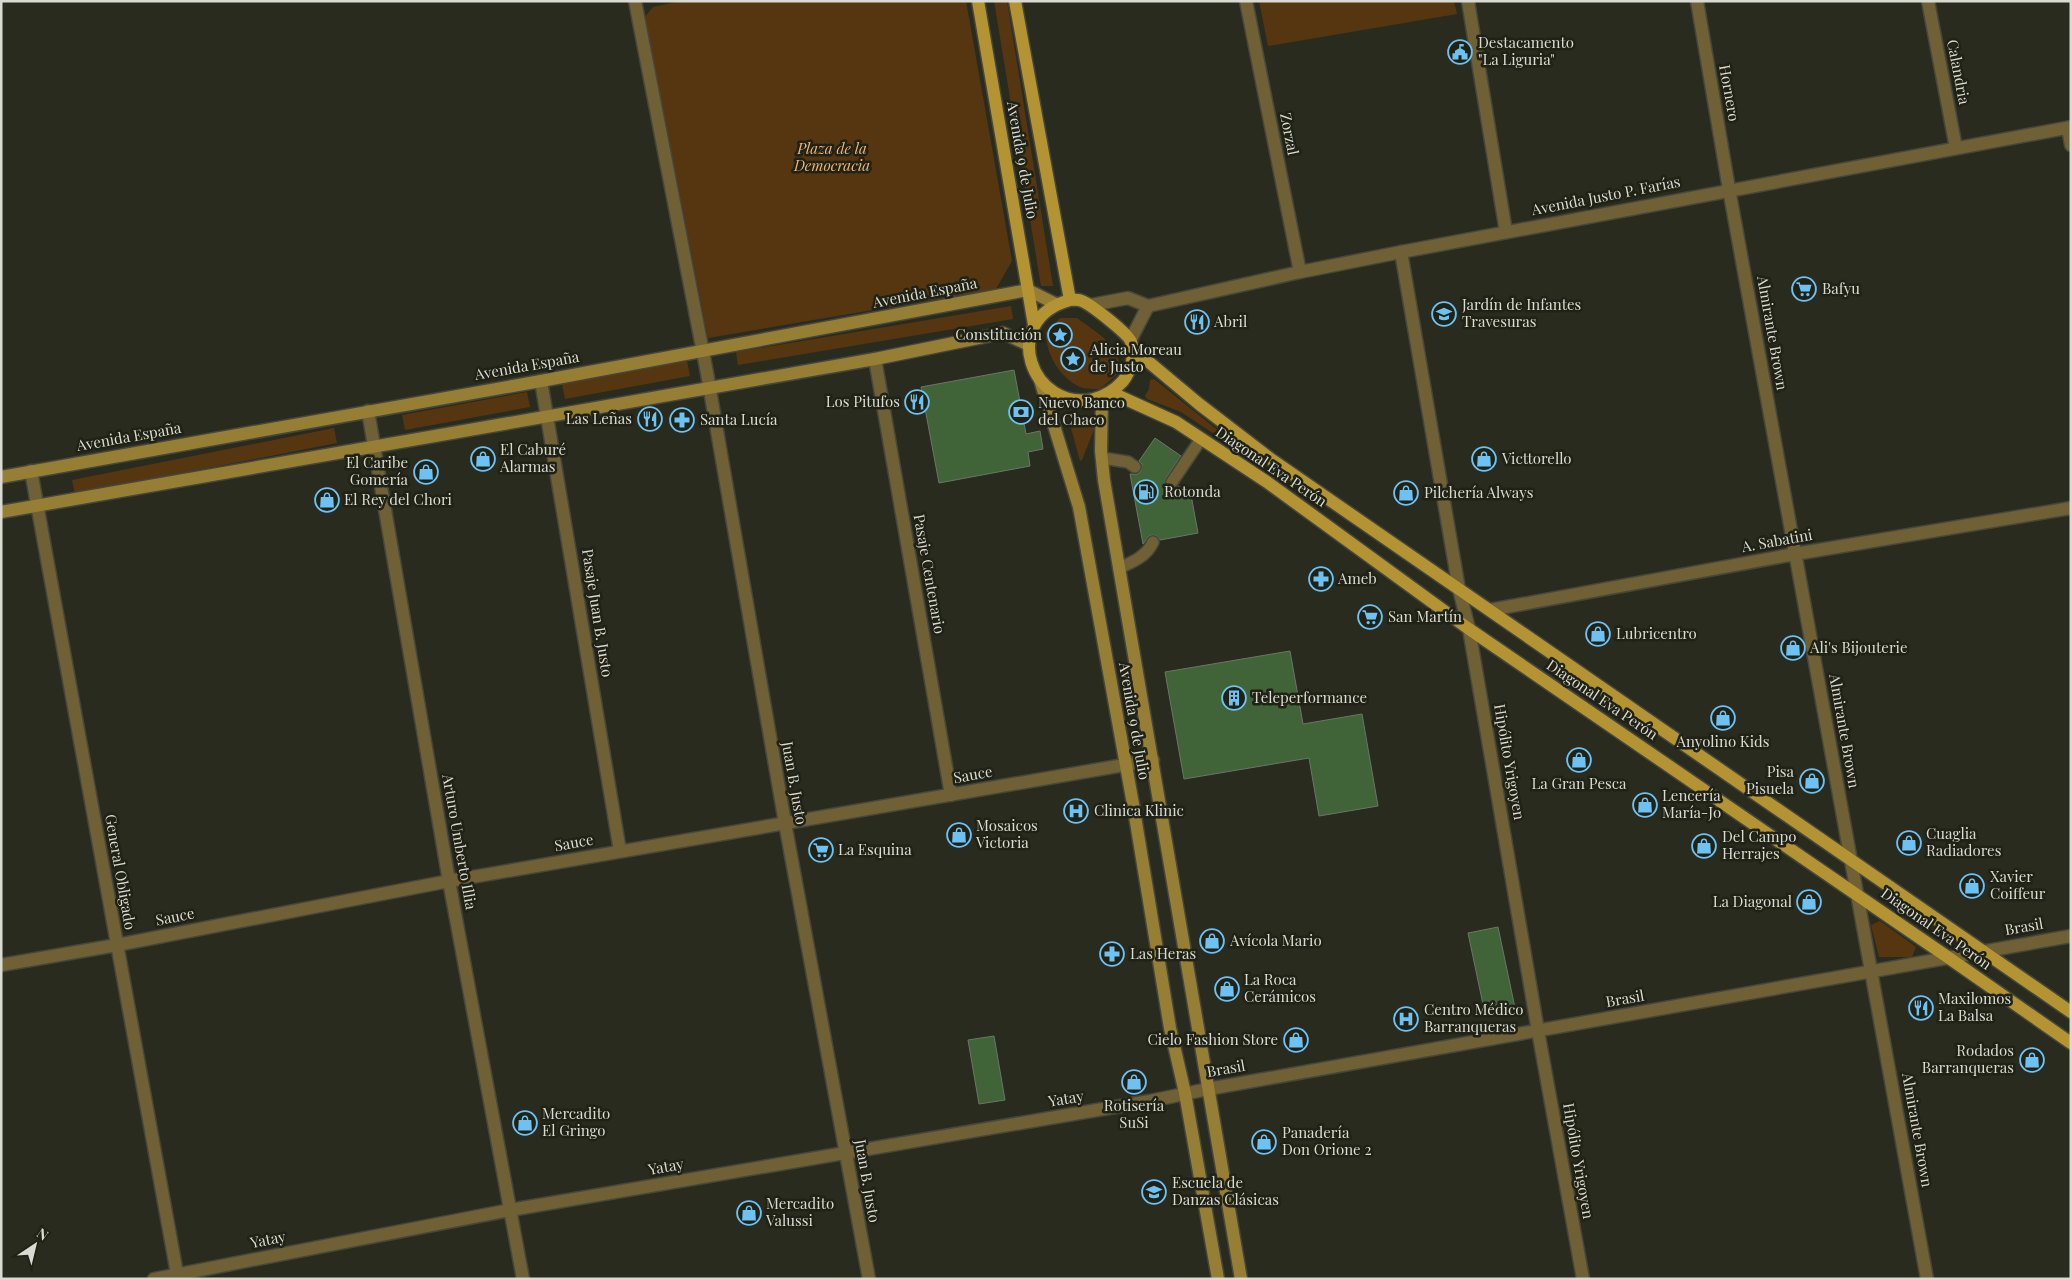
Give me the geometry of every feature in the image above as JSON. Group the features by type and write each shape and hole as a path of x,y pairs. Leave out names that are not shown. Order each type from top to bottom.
{"main road":[{"name":"Avenida 9 de Julio","path":"978,1 1034,325"},
{"name":"Avenida 9 de Julio","path":"1015,1 1070,300"},
{"name":"Avenida España","path":"1,477 541,381 1028,290"},
{"path":"1028,290 1056,304"},
{"path":"1070,300 1079,300 1091,305 1130,339 1134,352 1128,373 1122,382 1106,395 1085,401 1068,399 1052,392 1040,380 1032,363 1029,345 1034,325 1040,316 1056,304 1070,300"},
{"path":"1,512 875,359 1003,333 1029,345"},
{"name":"Diagonal Eva Perón","path":"1134,352 1272,460 1852,863 2071,1012"},
{"name":"Avenida 9 de Julio","path":"1040,380 1079,507 1124,764 1133,804 1170,1028 1185,1093 1218,1279"},
{"name":"Avenida 9 de Julio","path":"1106,395 1102,458 1104,480 1241,1279"},
{"name":"Diagonal Eva Perón","path":"1106,395 1176,422 1267,482 1469,629 1857,894 2071,1043"}],"street":[{"name":"Juan B. Justo","path":"635,1 709,388 785,823 869,1279"},
{"name":"Zorzal","path":"1246,1 1300,272"},
{"path":"1468,1 1506,232"},
{"name":"Hornero","path":"1697,1 1729,189"},
{"name":"Calandria","path":"1928,1 1956,148"},
{"name":"Avenida Justo P. Farías","path":"1148,306 1300,272 1401,252 1729,189 2069,127"},
{"path":"2069,127 2071,145"},
{"name":"Almirante Brown","path":"1729,189 1928,1279"},
{"name":"Hipólito Yrigoyen","path":"1401,252 1459,589 1469,629 1583,1279"},
{"path":"1091,305 1128,298 1148,306 1130,339"},
{"name":"Pasaje Centenario","path":"875,359 951,795"},
{"name":"Pasaje Juan B. Justo","path":"541,381 620,851"},
{"name":"Arturo Umberto Illia","path":"368,411 449,881 522,1279"},
{"name":"General Obligado","path":"32,471 177,1277"},
{"name":"A. Sabatini","path":"1490,610 1795,554 2071,508"},
{"name":"Sauce","path":"1,965 116,945 449,881 1153,760"},
{"name":"Brasil","path":"1185,1093 2071,936"},
{"name":"Yatay","path":"154,1279 177,1277 510,1210 1140,1103 1185,1093"}],"lane":[{"path":"1172,482 1201,439"},
{"path":"1102,458 1128,462 1135,466"},
{"path":"1119,568 1137,560 1151,547 1153,542"}],"green space":[{"name":"Plaza de la Democracia","path":"681,1 966,1 1012,261 996,289 708,338 645,17 653,7"},
{"path":"994,1 1007,1 1053,286 1041,286"},
{"path":"1259,1 1454,1 1457,14 1268,46"},
{"path":"1011,306 1013,319 738,365 736,352"},
{"path":"1060,318 1077,318 1099,334 1115,353 1121,371 1100,389 1080,387 1066,377 1055,364 1048,348 1046,332"},
{"path":"687,361 690,376 565,399 562,384"},
{"path":"1154,379 1261,465 1181,412 1147,399 1145,396 1149,389 1150,380"},
{"path":"527,392 530,407 405,430 402,415"},
{"path":"1070,414 1096,419 1097,422 1080,461 1068,417"},
{"path":"334,428 337,443 75,494 72,480"},
{"path":"1880,921 1916,947 1912,957 1879,957 1871,925"}],"building":[{"path":"1014,370 1026,434 1040,431 1043,449 1028,452 1030,466 939,483 921,387"},
{"path":"1155,438 1181,456 1166,478 1165,485 1171,489 1178,486 1191,495 1198,533 1160,540 1157,536 1152,535 1143,544 1130,474 1138,474 1141,471 1142,464 1139,461"},
{"name":"Teleperformance","path":"1290,651 1303,724 1362,714 1378,806 1319,816 1309,758 1184,779 1165,672"},
{"path":"1498,927 1515,1008 1485,1014 1468,933"},
{"path":"994,1036 1005,1100 979,1104 968,1040"}],"place":[{"name":"Destacamento \"La Liguria\"","path":"1460,52"},
{"name":"Bafyu","path":"1804,289"},
{"name":"Jardín de Infantes Travesuras","path":"1444,314"},
{"name":"Abril","path":"1197,322"},
{"name":"Constitución","path":"1060,335"},
{"name":"Alicia Moreau de Justo","path":"1073,359"},
{"name":"Los Pitufos","path":"917,402"},
{"name":"Nuevo Banco del Chaco","path":"1021,412"},
{"name":"Las Leñas","path":"650,419"},
{"name":"Santa Lucía","path":"682,420"},
{"name":"El Caburé Alarmas","path":"483,459"},
{"name":"Victtorello","path":"1484,459"},
{"name":"El Caribe Gomería","path":"426,472"},
{"name":"Rotonda","path":"1146,492"},
{"name":"Pilchería Always","path":"1406,493"},
{"name":"El Rey del Chori","path":"327,500"},
{"name":"Ameb","path":"1321,579"},
{"name":"San Martín","path":"1370,617"},
{"name":"Lubricentro","path":"1598,634"},
{"name":"Ali's Bijouterie","path":"1793,648"},
{"name":"Teleperformance","path":"1234,698"},
{"name":"Anyolino Kids","path":"1723,718"},
{"name":"La Gran Pesca","path":"1579,760"},
{"name":"Pisa Pisuela","path":"1812,781"},
{"name":"Lencería María-Jo","path":"1645,805"},
{"name":"Clinica Klinic","path":"1076,811"},
{"name":"Mosaicos Victoria","path":"959,835"},
{"name":"Cuaglia Radiadores","path":"1909,843"},
{"name":"Del Campo Herrajes","path":"1704,846"},
{"name":"La Esquina","path":"821,850"},
{"name":"Xavier Coiffeur","path":"1972,886"},
{"name":"La Diagonal","path":"1809,902"},
{"name":"Avícola Mario","path":"1212,941"},
{"name":"Las Heras","path":"1112,954"},
{"name":"La Roca Cerámicos","path":"1227,989"},
{"name":"Maxilomos La Balsa","path":"1921,1008"},
{"name":"Centro Médico Barranqueras","path":"1406,1019"},
{"name":"Cielo Fashion Store","path":"1296,1040"},
{"name":"Rodados Barranqueras","path":"2032,1060"},
{"name":"Rotisería SuSi","path":"1134,1082"},
{"name":"Mercadito El Gringo","path":"525,1123"},
{"name":"Panadería Don Orione 2","path":"1264,1142"},
{"name":"Escuela de Danzas Clásicas","path":"1154,1192"},
{"name":"Mercadito Valussi","path":"749,1213"}]}
